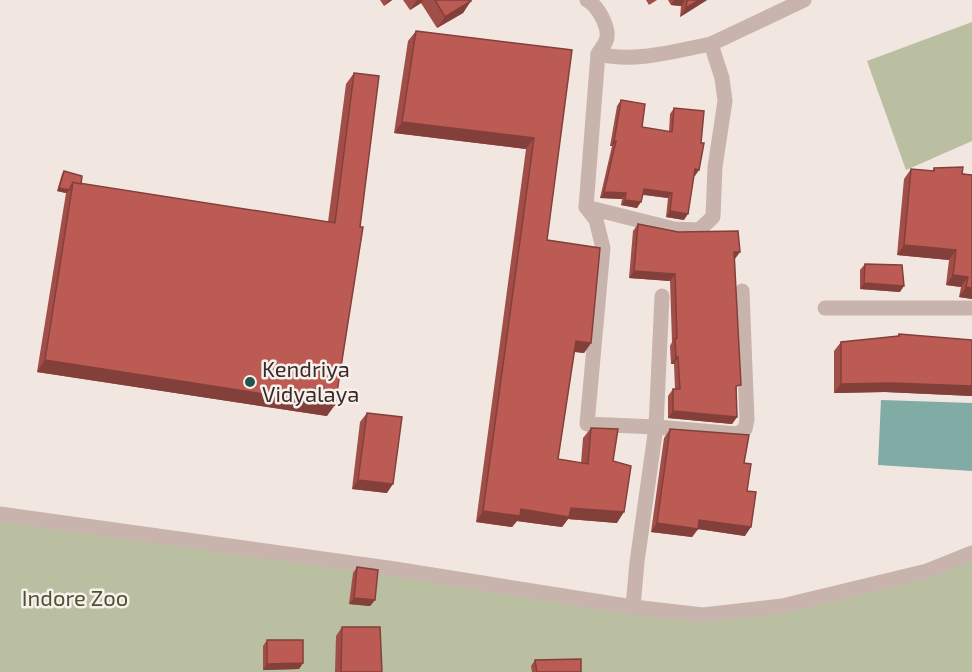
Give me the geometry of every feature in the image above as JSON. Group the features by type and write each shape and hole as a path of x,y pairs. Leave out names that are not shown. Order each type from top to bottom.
{"street":[{"path":"587,0 594,4 607,31 606,41 598,54 586,207 596,220 603,248 587,424 736,434 745,429 747,420 742,291"},
{"path":"598,54 616,58 647,56 711,44 804,0"},
{"path":"586,207 674,228 699,230 713,217 716,158 725,100 722,78 711,44"},
{"path":"633,607 637,561 656,427 662,296"},
{"path":"825,308 972,308"},
{"path":"0,514 394,569 633,607 703,615 782,606 927,571 972,553"}],"green space":[{"path":"972,22 972,141 906,170 867,61"},
{"name":"Indore Zoo","path":"0,511 703,615 782,606 972,553 972,672 0,672"}],"water":[{"path":"881,400 972,403 972,471 878,465"}],"building":[{"path":"435,0 471,0 471,1 445,17"},
{"path":"687,0 699,0 686,8"},
{"path":"416,31 572,50 547,240 600,248 591,343 576,341 558,459 588,464 591,428 618,429 613,461 631,466 624,512 571,508 569,517 521,509 520,516 483,511 534,138 402,122"},
{"path":"354,73 379,76 360,227 363,227 335,405 45,360 73,182 335,223"},
{"path":"621,100 645,104 642,127 672,132 674,108 704,111 701,143 704,143 699,170 695,169 688,214 670,211 672,193 644,189 641,202 625,200 626,193 604,192 616,141 614,141"},
{"path":"963,167 962,174 972,175 972,288 966,287 968,277 953,275 956,250 904,245 911,169 934,171 934,168"},
{"path":"64,171 82,176 81,184 73,182 69,190 59,188"},
{"path":"638,224 678,232 738,231 740,252 734,252 741,385 736,386 737,417 673,411 673,389 680,389 675,339 677,338 675,274 634,271"},
{"path":"865,264 902,265 904,286 864,283"},
{"path":"899,334 972,340 972,386 841,384 841,342 899,336"},
{"path":"367,413 402,417 393,484 358,480"},
{"path":"670,429 749,435 744,463 751,464 747,491 756,492 751,527 699,520 698,529 657,523"},
{"path":"357,567 378,570 375,600 354,598"},
{"path":"342,627 380,627 382,672 341,672"},
{"path":"267,640 303,640 303,663 267,664"},
{"path":"581,659 581,672 537,672 535,660"}],"place":[{"name":"Kendriya Vidyalaya","path":"250,382"}]}
